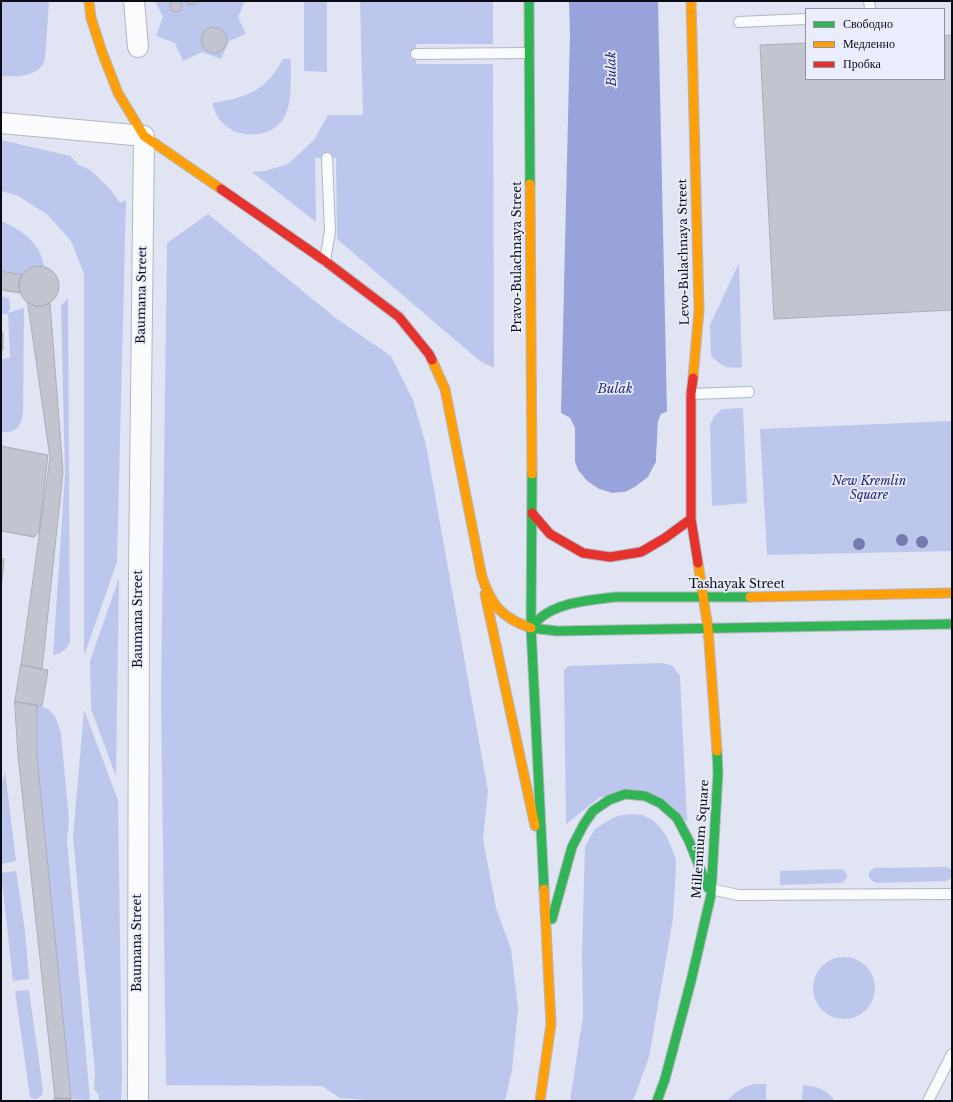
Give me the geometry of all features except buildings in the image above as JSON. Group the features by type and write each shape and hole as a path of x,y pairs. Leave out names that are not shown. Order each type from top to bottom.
{"main road":[{"path":"89,1 91,18 118,94 144,136 325,261 399,317 428,354 444,389 542,863"},
{"name":"Pravo-Bulachnaya Street","path":"529,1 532,513 531,628"},
{"name":"Levo-Bulachnaya Street","path":"691,1 699,310 691,394 691,519 703,598"},
{"path":"532,513 550,534 583,553 610,557 641,552 665,538 691,519"},
{"path":"482,577 493,603 504,615 519,624 531,628 558,631 952,624"},
{"name":"Tashayak Street","path":"531,628 540,618 552,611 568,605 589,600 615,597 703,598 952,593"},
{"name":"Millennium Square","path":"657,1101 665,1079 691,981 711,892 718,772 708,628 703,598"},
{"path":"531,628 551,1024 540,1101"},
{"path":"547,936 572,846 584,824 593,810 609,800 625,794 645,796 660,803 677,818 689,841 711,892"}],"street":[{"path":"134,1 138,47"},
{"path":"1,123 144,136"},
{"name":"Baumana Street","path":"138,1101 139,571 144,136"}],"lane":[{"path":"738,22 805,19"},
{"path":"416,54 529,53"},
{"path":"325,261 330,231 326,158"},
{"path":"691,394 749,392"},
{"path":"711,892 738,895 952,894"},
{"path":"928,1101 952,1054"}],"green space":[{"path":"1,1 49,1 45,59 42,65 33,73 21,76 1,76"},
{"path":"155,1 245,1 238,17 246,34 229,41 221,59 202,52 183,61 175,43 156,36 163,17"},
{"path":"304,1 327,1 327,72 304,71"},
{"path":"360,1 493,1 493,44 416,44 416,64 493,64 494,368 480,361 337,239 336,158 315,158 316,222 252,172 265,171 288,164 314,140 328,115 363,115"},
{"path":"283,59 291,59 291,88 288,110 280,123 266,132 250,135 233,130 223,124 217,116 212,103 235,99 254,91 270,79"},
{"path":"1,140 70,156 79,165 90,170 105,184 120,203 126,200 117,562 84,656 84,274 71,241 48,215 18,196 1,191"},
{"path":"208,214 337,319 391,356 413,400 426,445 488,791 483,839 496,908 511,949 518,1009 512,1070 505,1101 380,1101 340,1098 322,1086 166,1085 161,695 167,243"},
{"path":"1,221 23,233 35,244 44,267 38,266 32,268 22,275 1,271"},
{"path":"739,263 742,367 732,368 718,363 711,356 710,325"},
{"path":"1,297 9,298 10,307 8,313 24,308 23,414 19,426 14,431 10,432 1,432 1,359 10,358 8,314 1,314"},
{"path":"68,298 70,642 63,651 53,655 65,474 61,305"},
{"path":"743,408 747,503 712,506 710,425 714,416 722,409"},
{"name":"New Kremlin Square","path":"952,421 952,551 767,555 760,429"},
{"path":"119,578 116,776 91,709 90,661"},
{"path":"662,663 673,666 680,676 687,822 662,799 600,797 566,824 564,670 569,666"},
{"path":"37,705 47,709 54,715 61,734 69,820 67,840 90,1100 71,1099 37,756"},
{"path":"84,710 118,800 122,1079 121,1101 98,1101 99,1095 94,1089 95,1073 73,837"},
{"path":"5,771 16,861 1,864 1,788"},
{"path":"631,814 642,815 653,820 659,826 667,837 676,860 673,919 649,1057 633,1101 570,1101 583,1016 582,955 585,846 595,829 613,818"},
{"path":"946,867 951,869 952,876 946,881 876,883 871,880 868,875 874,868"},
{"path":"843,869 847,877 841,883 780,885 780,871"},
{"path":"16,871 25,931 29,979 13,981 1,873"},
{"path":"844,957 856,959 866,966 873,976 875,988 873,1000 866,1010 856,1017 844,1019 832,1017 822,1010 815,1000 813,988 815,976 822,966 832,959"},
{"path":"29,990 43,1090 42,1095 35,1099 30,1097 15,991"},
{"path":"754,1084 766,1084 766,1101 727,1101 739,1090"},
{"path":"803,1085 821,1089 835,1101 802,1101"}],"water":[{"name":"Bulak","path":"569,1 658,1 667,412 661,414 658,422 656,462 648,477 635,487 625,492 612,493 599,489 587,481 578,470 575,462 575,428 570,418 561,413 570,34"}],"pier":[{"path":"669,411 662,416 660,423 658,463 649,479 636,489 625,494 611,495 598,491 586,482 577,471 573,462 573,428 568,420 559,413 570,418 575,428 575,462 578,470 587,481 599,489 612,493 625,492 635,487 648,477 656,462 658,422 661,414"}],"traffic: fast":[{"path":"529,1 530,184"},
{"path":"532,474 531,628 544,889"},
{"path":"531,628 537,621 553,610 574,603 595,599 615,597 750,597"},
{"path":"531,628 557,631 952,624"},
{"path":"657,1101 665,1079 691,981 711,895 718,773 717,751"},
{"path":"552,919 572,847 584,824 593,811 609,800 625,794 645,796 660,803 677,818 689,841 708,888"}],"traffic: slow":[{"path":"89,1 91,18 118,93 144,136 221,189"},
{"path":"691,1 699,310 693,378"},
{"path":"530,184 532,474"},
{"path":"432,360 445,389 482,577 490,596 499,610 513,620 531,628"},
{"path":"698,563 708,628 717,751"},
{"path":"750,597 952,593"},
{"path":"485,594 535,826"},
{"path":"540,1101 551,1024 544,889"}],"traffic: jam":[{"path":"221,189 325,261 399,317 429,354 432,360"},
{"path":"693,378 691,394 691,519 698,563"},
{"path":"532,513 550,534 583,553 610,557 641,552 665,538 691,519"}]}
